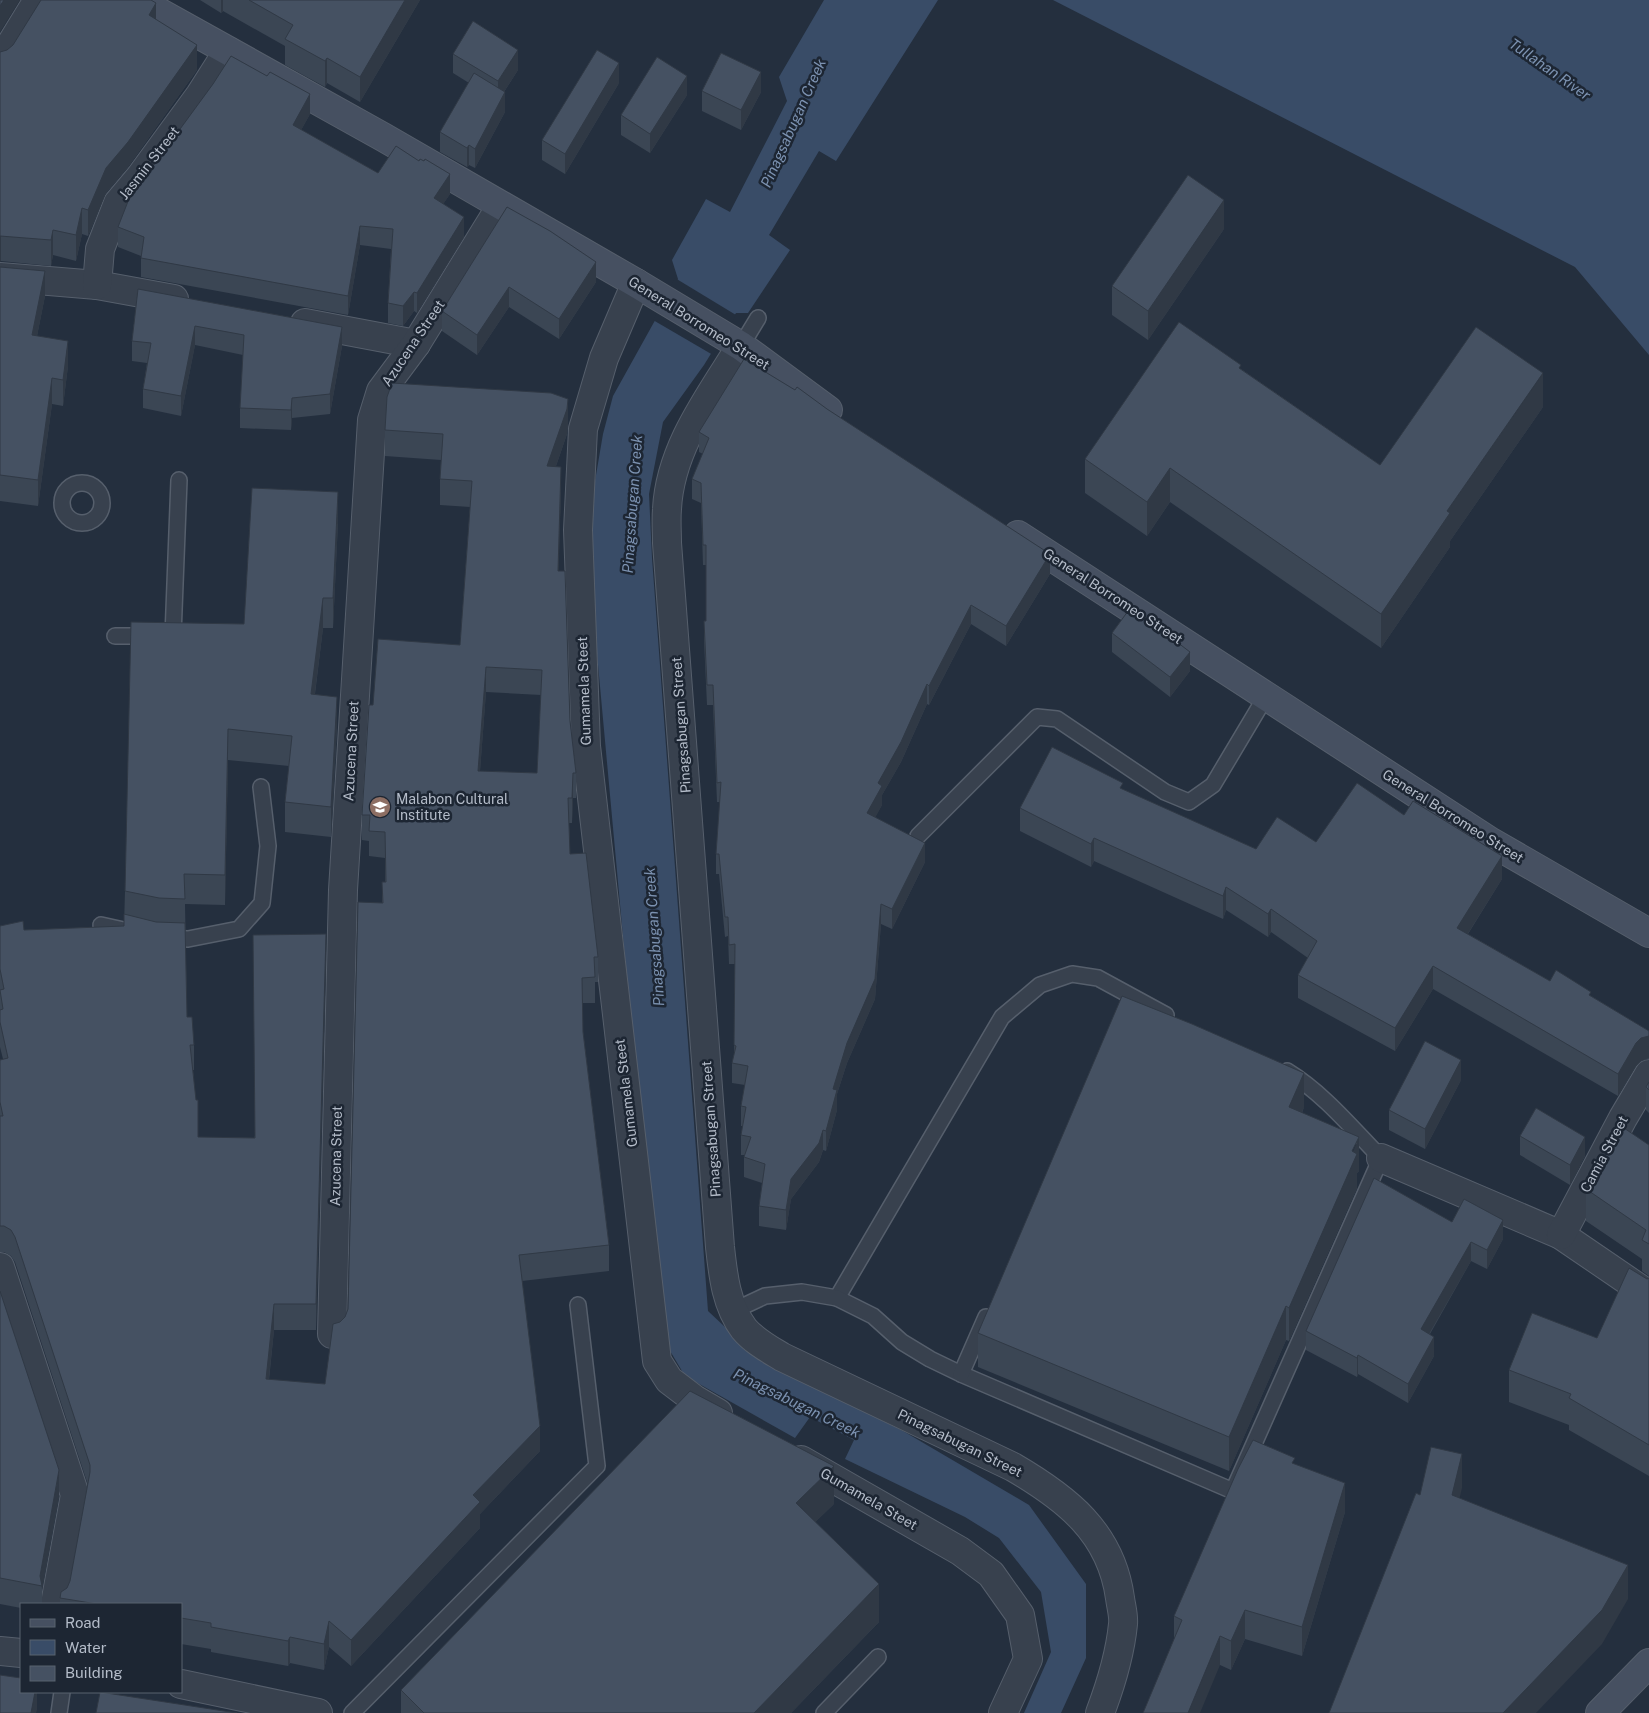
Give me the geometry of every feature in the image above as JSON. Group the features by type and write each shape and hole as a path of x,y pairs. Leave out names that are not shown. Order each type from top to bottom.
{"street":[{"path":"0,62 38,0"},
{"name":"General Borromeo Street","path":"137,0 383,137 636,283 731,340 852,426"},
{"name":"Jasmin Street","path":"97,285 100,249 118,203 200,95 228,51"},
{"name":"Azucena Street","path":"332,1334 342,890 372,420 380,392 416,344 501,206"},
{"path":"0,277 97,285 194,303"},
{"name":"Gumamela Steet","path":"636,283 604,358 583,429 578,530 586,746 657,1361 669,1380 694,1399 737,1424"},
{"path":"281,319 416,344"},
{"name":"Pinagsabugan Street","path":"731,340 683,446 672,476 666,508 667,543 724,1284 732,1311 745,1330 760,1343 782,1357 1012,1467 1044,1485 1072,1508 1099,1539 1117,1579 1124,1622 1115,1674 1100,1713"},
{"name":"General Borromeo Street","path":"1001,523 1491,842 1649,933"},
{"name":"Camia Street","path":"1561,1235 1623,1118 1649,1074"},
{"path":"1381,1158 1561,1235 1649,1295"},
{"path":"0,1267 74,1495 55,1603"},
{"name":"Gumamela Steet","path":"780,1448 960,1551 991,1574 1020,1614 1028,1659 1003,1713"},
{"path":"0,1651 20,1653"},
{"path":"1600,1713 1649,1662"},
{"path":"182,1684 318,1713"}],"lane":[{"path":"731,340 758,318"},
{"path":"116,636 178,636 179,480"},
{"path":"918,836 1037,717 1057,719 1165,792 1189,802 1213,786 1266,696"},
{"path":"100,925 158,938 188,939 239,930 262,903 268,846 261,787"},
{"path":"837,1298 1002,1017 1040,985 1072,974 1098,978 1123,999 1181,1023"},
{"path":"732,1311 765,1296 802,1292 837,1298 873,1316 902,1342 930,1359 1233,1491 1381,1158 1306,1083 1270,1064"},
{"path":"961,1374 992,1302"},
{"path":"352,1713 597,1466 578,1305"},
{"path":"824,1713 878,1657"},
{"path":"59,1713 62,1693"}],"water":[{"name":"Pinagsabugan Creek","path":"824,0 938,0 836,161 819,151 769,235 790,250 748,313 736,313 704,365 663,422 649,494 652,558 708,1311 759,1359 903,1431 1029,1505 1086,1584 1086,1658 1061,1713 1024,1713 1051,1652 1041,1592 999,1538 965,1517 845,1459 854,1440 810,1417 795,1438 685,1376 663,1339 650,1230 586,534 603,434 613,396 678,279 672,260 706,199 730,212 787,101 779,77"},
{"name":"Tullahan River","path":"1053,0 1649,0 1649,355 1575,267"}],"pier":[{"path":"675,278 736,315 713,355 653,320"}],"building":[{"path":"41,0 151,0 156,3 149,15 197,45 128,142 106,168 88,210 82,208 76,235 53,230 51,240 0,236 0,52 7,50 13,45"},
{"path":"249,0 405,0 360,77 327,58 325,61 285,39 293,25"},
{"path":"473,21 518,50 498,81 453,54"},
{"path":"597,50 619,63 565,154 542,140"},
{"path":"721,53 761,72 741,110 702,91"},
{"path":"231,56 267,76 270,72 310,94 293,125 378,173 396,146 419,161 420,159 424,161 425,159 450,174 434,198 464,217 417,293 414,292 403,306 388,303 393,229 360,226 348,296 141,258 144,237 118,227 132,191 153,166 213,84"},
{"path":"657,57 687,76 650,134 621,115"},
{"path":"474,73 505,92 475,149 469,145 467,148 440,132"},
{"path":"1188,175 1224,200 1148,311 1112,286"},
{"path":"507,207 550,231 596,262 559,319 509,287 477,335 442,311"},
{"path":"0,267 45,271 32,335 68,341 63,380 52,378 38,480 0,475"},
{"path":"138,289 342,327 330,394 292,398 291,410 240,408 244,335 195,326 181,396 143,389 151,343 132,341"},
{"path":"1179,322 1241,365 1239,368 1380,465 1476,327 1543,373 1447,511 1450,513 1381,614 1170,468 1147,502 1085,459"},
{"path":"744,359 795,390 797,387 827,409 1050,554 1006,626 971,605 929,686 927,684 901,742 878,783 882,786 867,813 925,843 892,909 881,904 875,979 847,1043 833,1089 837,1090 826,1131 823,1130 819,1143 791,1179 786,1210 759,1206 765,1164 744,1157 751,1137 741,1135 746,1107 741,1106 748,1066 732,1063 736,1046 734,1045 735,944 729,945 728,917 725,917 719,854 716,854 721,782 717,783 713,685 707,685 704,621 706,621 706,545 703,545 701,483 692,479 709,438 699,432"},
{"path":"392,383 551,393 568,399 567,409 547,466 561,467 558,571 565,571 570,721 576,773 573,773 572,798 568,798 570,854 586,853 598,957 594,957 595,977 582,978 583,1032 609,1245 519,1255 540,1426 473,1495 480,1502 351,1640 329,1621 324,1644 290,1637 288,1641 211,1627 211,1623 182,1618 182,1603 91,1603 60,1598 61,1592 67,1588 70,1581 90,1465 15,1237 11,1230 0,1226 0,1116 3,1116 0,1102 0,1060 8,1058 0,1022 0,1010 3,1009 0,990 4,989 0,969 0,926 23,921 24,930 124,926 124,914 156,922 185,923 187,1017 192,1017 194,1045 190,1045 196,1100 198,1100 198,1137 255,1138 253,935 326,934 316,1304 274,1304 266,1379 325,1384 333,1324 340,1322 345,1317 348,1309 358,902 383,903 382,882 386,882 385,832 369,831 370,815 362,815 369,705 373,705 378,639 460,645 472,481 440,479 443,434 385,430 387,397","holes":["486,667 542,670 537,773 478,771"]},
{"path":"252,488 338,492 333,598 323,598 311,694 337,697 331,807 285,802 292,736 228,729 225,875 184,874 185,899 159,898 125,891 131,622 244,624"},
{"path":"1131,607 1190,652 1170,677 1112,633"},
{"path":"1052,747 1123,783 1120,788 1256,849 1277,817 1316,842 1357,783 1404,815 1413,801 1502,856 1457,928 1550,981 1556,970 1591,992 1589,995 1649,1031 1649,1036 1641,1038 1636,1043 1618,1074 1433,966 1395,1028 1298,975 1317,941 1271,909 1268,914 1226,887 1223,896 1094,838 1091,844 1020,808"},
{"path":"1122,996 1304,1073 1289,1107 1359,1137 1352,1151 1357,1154 1289,1308 1286,1306 1229,1437 978,1333"},
{"path":"1425,1041 1461,1060 1425,1129 1389,1110"},
{"path":"1536,1108 1585,1137 1570,1165 1520,1136"},
{"path":"1624,1128 1649,1145 1649,1244 1642,1240 1646,1230 1586,1189 1612,1141 1614,1142"},
{"path":"1374,1178 1452,1222 1464,1199 1503,1220 1487,1250 1471,1242 1421,1329 1434,1337 1408,1384 1358,1355 1357,1358 1306,1331"},
{"path":"1629,1268 1647,1279 1649,1278 1649,1445 1569,1398 1571,1394 1509,1370 1532,1313 1597,1338"},
{"path":"0,1291 59,1470 40,1576 42,1586 0,1578"},
{"path":"690,1391 834,1466 796,1503 879,1584 754,1713 424,1713 401,1690"},
{"path":"1253,1440 1295,1458 1292,1463 1345,1483 1302,1627 1245,1610 1231,1641 1220,1636 1188,1713 1143,1713 1182,1620 1174,1616 1238,1469"},
{"path":"1431,1447 1462,1454 1452,1495 1628,1565 1602,1610 1503,1713 1329,1713 1416,1493 1420,1495"},
{"path":"0,1675 20,1678 20,1693 35,1693 31,1713 0,1713"},
{"path":"100,1693 107,1693 237,1713 96,1713"}],"place":[{"name":"Malabon Cultural Institute","path":"380,807"}]}
